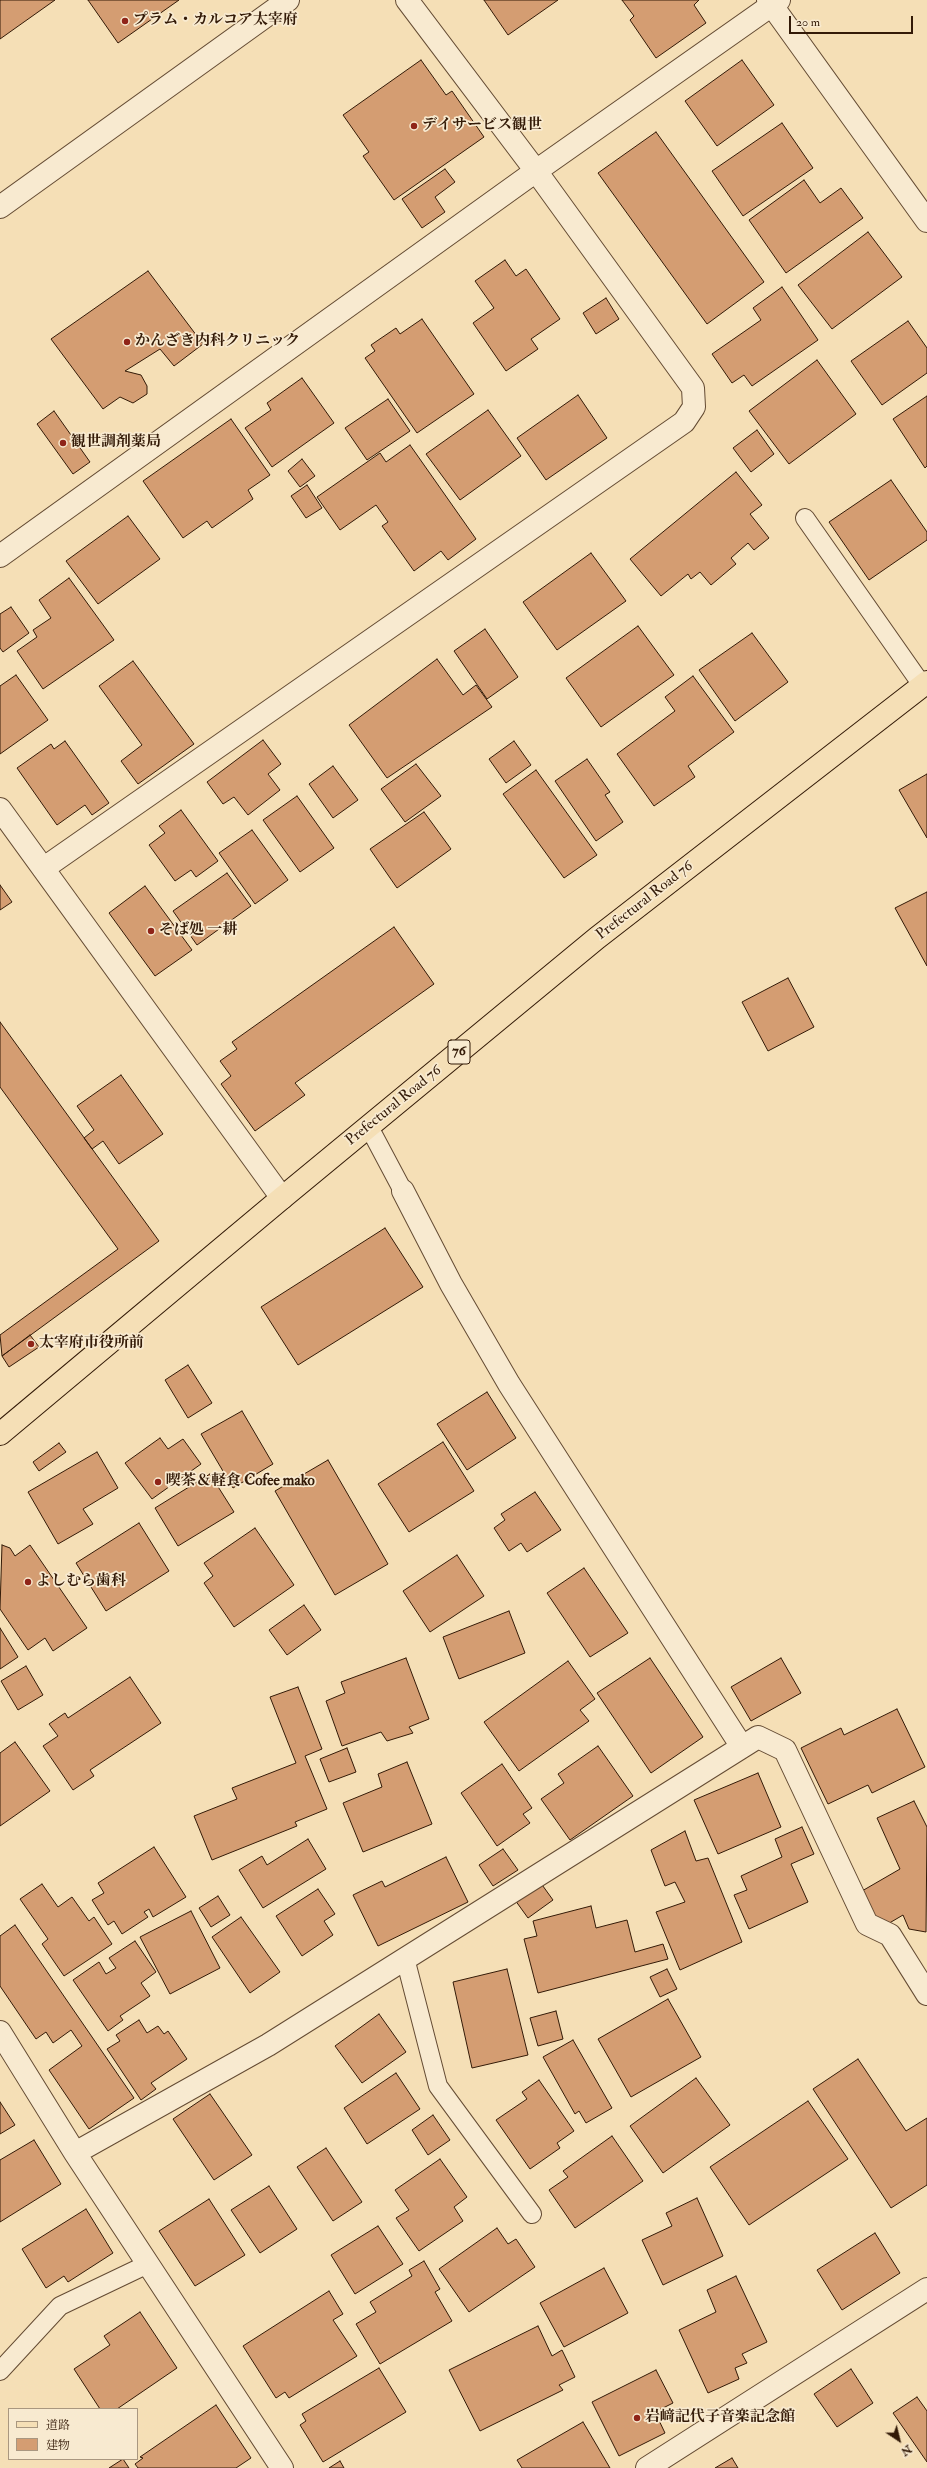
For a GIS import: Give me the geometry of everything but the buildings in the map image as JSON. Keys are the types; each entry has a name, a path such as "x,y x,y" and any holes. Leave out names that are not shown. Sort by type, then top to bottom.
{"main road":[{"name":"Prefectural Road 76","path":"0,1434 282,1198 597,938 925,684"}],"street":[{"path":"0,207 288,0"},
{"path":"44,868 684,422 694,407 693,388 536,171 407,0"},
{"path":"0,556 773,2 927,222"},
{"path":"0,808 282,1198"},
{"path":"403,1191 451,1284 509,1384 742,1747"},
{"path":"75,2153 268,2045 758,1737 785,1750 867,1924 890,1935 927,1994"},
{"path":"0,2032 75,2153 282,2468"},
{"path":"647,2468 927,2289"}],"lane":[{"path":"805,518 925,684"},
{"path":"369,1127 403,1191"},
{"path":"405,1958 438,2086 532,2214"},
{"path":"0,2371 60,2306 148,2264"}],"place":[{"name":"プラム・カルコア太宰府","path":"125,21"},
{"name":"デイサービス観世","path":"414,126"},
{"name":"かんざき内科クリニック","path":"127,342"},
{"name":"観世調剤薬局","path":"63,443"},
{"name":"そば処 一耕","path":"151,931"},
{"name":"太宰府市役所前","path":"31,1344"},
{"name":"喫茶＆軽食 Cofee mako","path":"158,1482"},
{"name":"よしむら歯科","path":"28,1582"},
{"name":"岩﨑記代子音楽記念館","path":"637,2418"}]}
